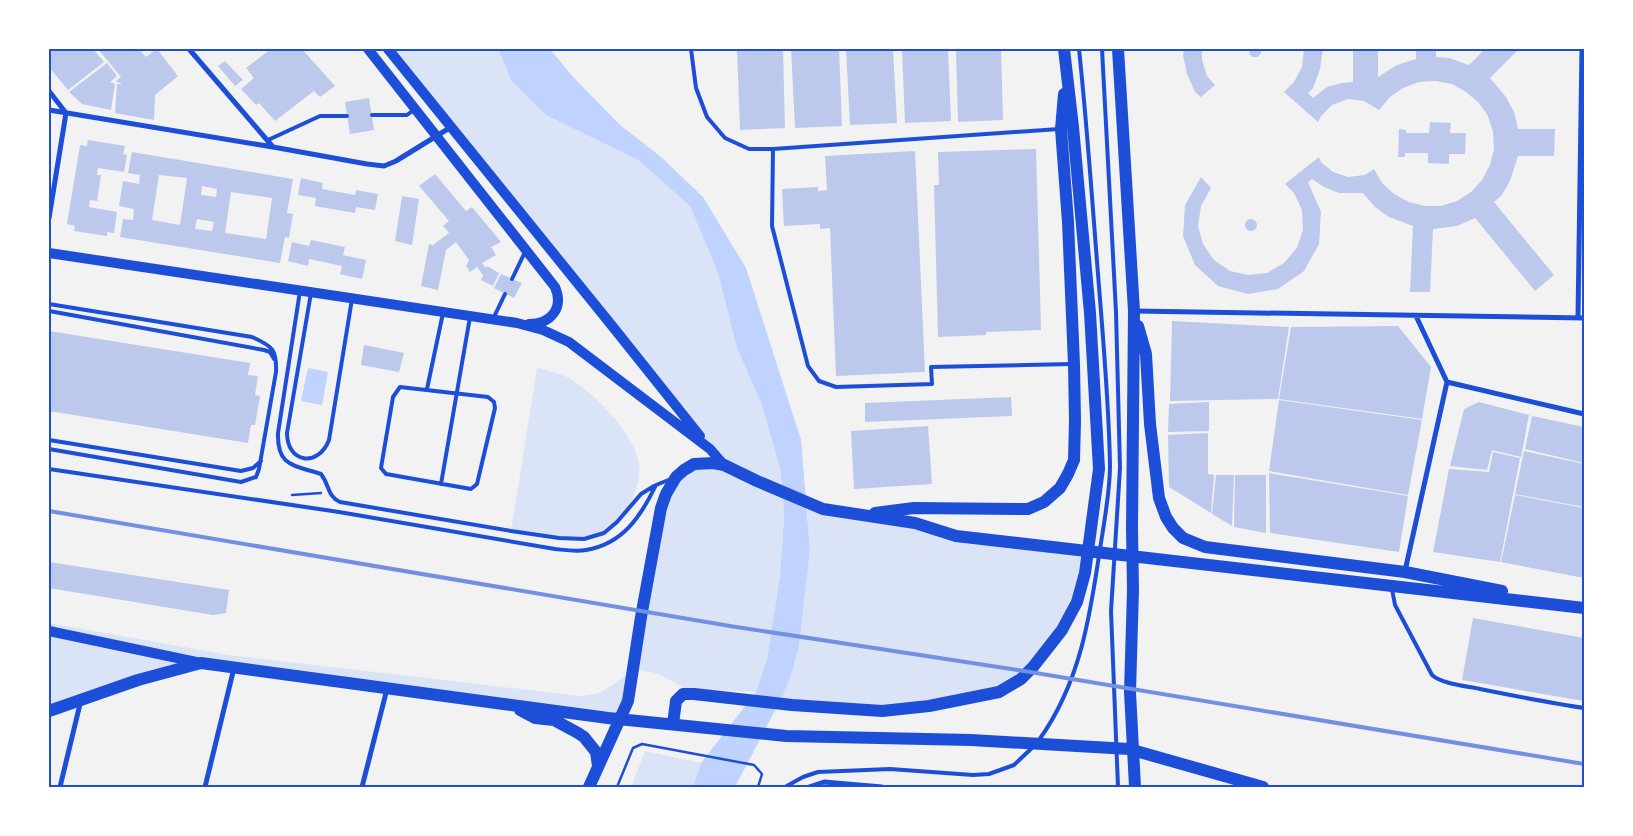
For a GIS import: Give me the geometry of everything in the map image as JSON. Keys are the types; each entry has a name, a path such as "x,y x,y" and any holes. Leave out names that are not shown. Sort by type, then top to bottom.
{"main road":[{"path":"49,253 492,320 540,324 547,320 553,314 558,298 555,288 368,49"},
{"path":"388,49 724,465"},
{"path":"1118,49 1134,312 1133,590 1130,692 1135,787"},
{"path":"860,516 914,508 1028,509 1044,502 1060,488 1068,474 1074,460 1075,421 1068,222 1061,129 1065,55"},
{"path":"677,724 676,701 683,694 792,705 882,711 928,706 999,692 1021,679 1033,668 1062,630 1077,602 1085,573 1099,469 1090,313 1065,55"},
{"path":"1134,312 1146,354 1150,424 1159,498 1166,517 1173,528 1184,538 1205,547 1405,572 1584,608"},
{"path":"517,323 543,330 569,342 710,449"},
{"path":"589,787 628,701 661,508 666,494 676,477 694,464 706,462 724,465 823,509 914,523 956,536 1584,608"},
{"path":"49,631 201,663 511,706 621,719 786,736 971,740 1129,749 1264,787"},
{"path":"49,711 138,680 201,663"},
{"path":"511,706 535,718 554,720 584,737 596,752 598,766"}],"street":[{"path":"189,49 273,147"},
{"path":"1578,318 1581,269 1582,49"},
{"path":"49,91 66,113 49,218"},
{"path":"49,110 384,166 396,161 451,127"},
{"path":"1134,312 1584,318"},
{"path":"1405,572 1447,382 1416,316"},
{"path":"1447,382 1584,414"},
{"path":"205,787 234,667"},
{"path":"362,787 387,689"},
{"path":"60,787 82,699"},
{"path":"809,787 824,782 882,787"}],"lane":[{"path":"690,49 696,88 707,117 725,138 749,149 773,149 1061,129"},
{"path":"785,787 803,777 818,772 890,769 974,775 989,774 1014,765 1033,748 1049,726 1072,675 1082,649 1091,609 1110,468 1100,293 1079,49"},
{"path":"1102,49 1116,312 1120,468 1111,611 1118,787"},
{"path":"372,115 407,115 415,109"},
{"path":"268,140 320,116 347,116"},
{"path":"773,149 772,226 808,366 819,381 836,387 932,384 931,366 1074,364"},
{"path":"512,279 525,252"},
{"path":"300,291 277,447 285,461 294,467 321,474 328,485 330,495 340,502 530,534 584,539 604,532 617,522 642,494 656,485 676,477"},
{"path":"311,293 287,433 287,442 292,451 299,457 309,458 318,456 325,449 329,440 352,299"},
{"path":"492,320 505,294"},
{"path":"49,304 252,337 268,344 274,350 276,362 261,461 256,477 241,482 49,449"},
{"path":"49,311 264,350 270,352 276,362"},
{"path":"428,389 443,313"},
{"path":"441,484 470,317"},
{"path":"400,387 457,393 488,397 494,402 495,408 477,484 471,489 386,474 381,468 395,392 400,387"},
{"path":"49,440 241,471 253,468 261,461"},
{"path":"49,470 339,512 555,550 585,550 611,543 626,532 648,501 656,485"},
{"path":"1391,586 1395,605 1435,678 1526,698 1584,708"}],"path":[{"path":"290,495 315,493 330,495"},
{"path":"617,787 633,748 642,744 754,764 762,774 758,787"}],"shaded area":[{"path":"388,49 498,49 512,82 546,115 638,160 690,206 718,273 737,348 762,405 780,468 784,520 780,576 767,659 756,692 686,689 659,674 633,669 621,719 201,663 49,711 49,623 229,655 580,696 599,693 616,683 632,669 661,508 684,470 723,465"},
{"path":"537,368 563,375 574,381 598,400 620,425 635,451 639,463 639,474 636,491 631,502 615,523 594,536 579,539 549,538 511,531"},
{"path":"807,504 1086,553 1085,573 1048,647 999,692 882,711 781,699 790,679 799,646 810,550"},
{"path":"645,751 701,763 693,787 631,787"}],"water":[{"path":"498,49 550,49 574,78 620,125 661,157 703,197 746,268 801,440 810,550 799,646 790,679 735,787 693,787 701,763 756,692 767,659 780,576 784,520 780,468 762,405 737,348 718,273 690,206 638,160 546,115 512,82"},
{"path":"308,368 328,372 322,405 301,401"}],"building":[{"path":"55,49 93,49 104,62 68,90 49,67 49,54"},
{"path":"98,49 139,49 146,57 157,49 178,76 155,95 154,120 115,113 117,84 122,84 116,81 121,77"},
{"path":"271,49 302,49 335,86 320,97 314,91 275,121 259,103 256,105 241,89 254,78 246,68"},
{"path":"737,49 783,49 785,128 740,130"},
{"path":"791,49 839,49 842,126 795,128"},
{"path":"846,49 893,49 897,123 850,125"},
{"path":"902,49 948,49 951,121 905,123"},
{"path":"956,49 1001,49 1003,120 958,122"},
{"path":"1184,49 1202,49 1202,60 1207,76 1215,85 1201,97 1195,92 1187,74 1183,55"},
{"path":"1250,49 1261,49 1261,53 1258,57 1253,57 1249,54"},
{"path":"1304,49 1323,49 1320,69 1313,88 1308,93 1313,98 1327,87 1353,82 1353,49 1378,49 1378,77 1397,65 1416,59 1416,49 1436,49 1436,57 1449,58 1469,65 1485,49 1519,49 1490,78 1506,97 1514,112 1518,129 1555,129 1554,156 1518,156 1510,181 1501,196 1494,202 1554,275 1535,291 1475,218 1457,226 1433,229 1430,292 1410,292 1413,226 1389,217 1375,207 1363,193 1339,193 1324,187 1312,179 1308,182 1321,212 1319,244 1304,271 1278,289 1248,294 1218,286 1195,265 1183,236 1185,205 1201,177 1211,188 1201,206 1198,226 1203,244 1214,260 1230,271 1248,275 1267,273 1284,263 1297,248 1303,230 1302,210 1294,193 1285,184 1319,157 1321,162 1333,172 1348,177 1365,175 1374,169 1382,183 1394,194 1409,202 1425,206 1441,206 1457,201 1471,192 1482,180 1490,165 1494,149 1493,132 1488,116 1479,103 1466,92 1452,84 1435,81 1419,82 1403,88 1390,97 1379,110 1364,101 1348,99 1332,105 1318,122 1284,92 1294,82 1302,67"},
{"path":"225,61 243,80 235,86 218,66"},
{"path":"107,63 117,76 110,82 115,84 111,110 82,104 69,92"},
{"path":"369,98 374,130 350,134 345,102"},
{"path":"1430,122 1451,123 1450,133 1466,133 1465,154 1449,154 1449,164 1428,163 1428,153 1405,153 1405,157 1398,157 1399,129 1406,130 1406,133 1429,133"},
{"path":"88,140 125,146 123,154 127,155 124,172 98,168 97,175 101,175 97,201 90,200 89,207 117,212 114,233 107,232 107,236 74,231 75,226 67,224 80,145 87,146"},
{"path":"1036,149 1041,330 986,332 986,335 938,337 934,185 939,185 938,152"},
{"path":"915,151 925,372 836,376 830,228 820,229 820,224 784,226 782,189 818,187 818,191 827,190 825,156"},
{"path":"132,152 293,179 287,213 293,214 289,238 285,237 280,263 120,237 123,219 133,220 134,209 119,206 123,181 139,184 140,175 128,173","holes":["159,175 187,178 180,225 152,220","202,186 217,189 216,197 201,195","231,192 272,198 266,239 225,233","197,219 214,222 212,231 195,229"]},
{"path":"435,174 466,211 472,207 501,242 491,247 496,255 482,263 486,268 487,266 499,273 493,286 481,280 483,275 477,267 470,272 466,266 469,260 456,242 446,250 438,290 421,286 429,244 433,245 449,233 443,226 449,221 419,186"},
{"path":"301,178 323,183 322,189 355,195 356,190 378,194 375,210 356,207 355,213 315,206 316,198 298,195"},
{"path":"402,196 419,199 412,245 395,241"},
{"path":"1249,219 1253,219 1257,225 1253,231 1249,231 1245,227 1245,223"},
{"path":"311,240 345,247 343,255 366,260 362,279 340,274 342,266 309,259 308,266 288,261 292,242 309,246"},
{"path":"501,274 522,283 514,298 494,288"},
{"path":"1172,321 1289,327 1278,399 1170,401"},
{"path":"1398,326 1431,367 1422,419 1279,399 1291,327"},
{"path":"49,331 250,363 248,375 258,376 255,395 260,396 255,425 251,425 248,443 49,411"},
{"path":"364,345 404,353 399,372 361,365"},
{"path":"1011,397 1012,416 865,422 865,403"},
{"path":"1279,400 1422,420 1408,495 1269,471"},
{"path":"1209,402 1209,431 1168,432 1169,404"},
{"path":"1479,402 1529,415 1521,457 1492,450 1487,470 1450,466 1464,409"},
{"path":"1532,416 1584,427 1584,463 1525,449"},
{"path":"928,426 932,484 854,489 851,431"},
{"path":"1208,433 1208,474 1214,475 1211,513 1169,487 1168,435"},
{"path":"1524,451 1584,464 1584,507 1515,494"},
{"path":"1493,452 1520,458 1500,562 1433,552 1449,469 1489,472"},
{"path":"1269,473 1408,496 1399,552 1270,533"},
{"path":"1216,475 1234,475 1232,526 1212,514"},
{"path":"1235,475 1266,475 1266,533 1234,527"},
{"path":"1515,495 1584,508 1584,578 1501,562"},
{"path":"49,562 229,590 226,613 213,615 49,588"},
{"path":"1473,618 1584,638 1584,701 1462,680"}],"railway":[{"path":"49,511 730,626 1018,670 1584,764"}]}
